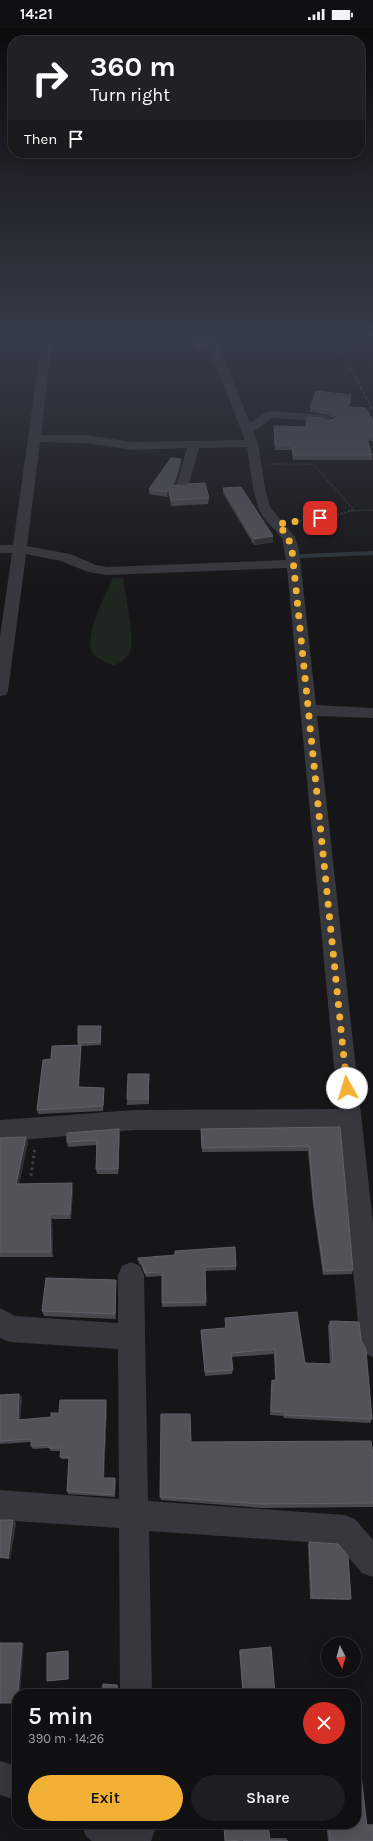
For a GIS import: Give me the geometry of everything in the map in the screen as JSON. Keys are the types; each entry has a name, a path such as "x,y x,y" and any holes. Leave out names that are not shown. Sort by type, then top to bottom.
{"street":[{"path":"0,691 38,423"},
{"path":"244,423 252,443 259,488 264,507 268,514 288,537 294,564 373,1344"},
{"path":"247,431 258,423"},
{"path":"36,438 85,439 132,446 252,443"},
{"path":"182,487 194,445"},
{"path":"0,549 20,549 64,557 93,569 107,571 294,564"},
{"path":"309,710 373,713"},
{"path":"0,1130 38,1129 134,1120 350,1119"},
{"path":"131,1275 136,1689"},
{"path":"0,1321 10,1329 132,1337"},
{"path":"0,1505 344,1530 373,1562"},
{"path":"0,1778 12,1782"},
{"path":"105,1829 118,1841"},
{"path":"132,1841 138,1829"}],"path":[{"path":"255,464 310,464 315,466 354,510"},
{"path":"278,524 334,516 354,510 373,510"},
{"path":"31,1176 38,1129"}],"shaded area":[{"path":"113,578 123,578 132,643 128,655 114,666 94,655 91,648 90,638 100,605"}],"building":[{"path":"306,423 373,423 373,436 366,436 372,455 293,455 292,445 275,445 274,426 305,427"},
{"path":"171,458 181,459 175,480 171,485 186,486 188,484 205,483 209,498 171,500 169,488 167,492 149,489"},
{"path":"241,487 273,536 254,539 223,488"},
{"path":"78,1026 101,1026 100,1042 78,1043"},
{"path":"81,1045 78,1087 104,1088 103,1106 37,1110 43,1060 51,1059 52,1046"},
{"path":"128,1074 149,1074 148,1099 127,1099"},
{"path":"340,1127 353,1270 324,1271 314,1201 309,1146 202,1148 201,1129"},
{"path":"119,1129 118,1169 96,1169 97,1140 67,1142 67,1133"},
{"path":"26,1137 16,1184 72,1183 70,1214 50,1214 51,1252 0,1252 0,1138"},
{"path":"235,1247 236,1266 205,1267 206,1302 162,1303 162,1272 145,1273 141,1261 138,1260 138,1258 175,1255 175,1251"},
{"path":"46,1278 116,1280 115,1314 42,1311"},
{"path":"297,1312 305,1363 333,1364 330,1321 359,1322 361,1340 366,1350 372,1419 285,1415 285,1412 271,1411 272,1380 276,1381 275,1349 231,1353 233,1370 205,1372 201,1330 226,1328 225,1318"},
{"path":"19,1394 18,1420 51,1417 51,1413 59,1413 60,1400 106,1400 103,1478 115,1478 114,1495 67,1491 69,1457 60,1457 61,1448 49,1448 49,1445 31,1446 31,1439 0,1441 0,1395"},
{"path":"161,1414 190,1414 191,1442 371,1441 373,1455 373,1503 262,1504 160,1497"},
{"path":"0,1520 13,1520 8,1558 0,1557"},
{"path":"309,1542 338,1544 348,1556 351,1599 312,1598"},
{"path":"0,1643 22,1643 18,1689 12,1689 12,1703 0,1703"},
{"path":"271,1647 275,1689 243,1689 240,1650"},
{"path":"68,1651 68,1679 47,1681 47,1653"},
{"path":"103,1684 117,1685 117,1689 102,1689"},
{"path":"361,1775 367,1827 373,1826 373,1841 330,1841 329,1829 361,1829"},
{"path":"224,1829 269,1829 270,1840 288,1841 244,1840 225,1841"}],"waterway":[{"path":"301,556 373,553"}],"route":[{"path":"320,518 278,524 288,537 292,550 347,1088"}]}
